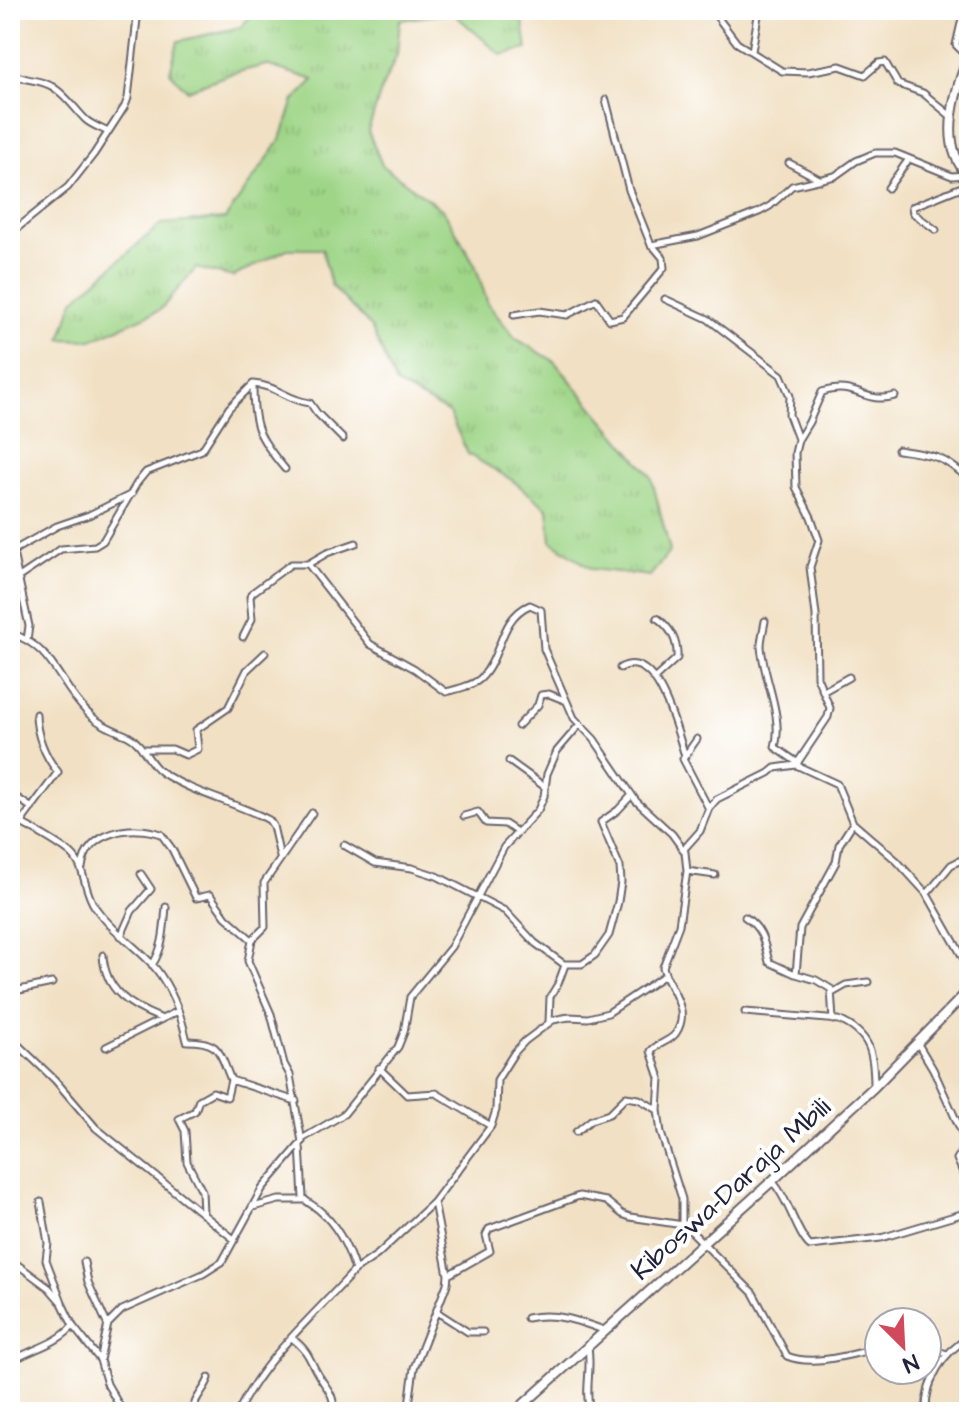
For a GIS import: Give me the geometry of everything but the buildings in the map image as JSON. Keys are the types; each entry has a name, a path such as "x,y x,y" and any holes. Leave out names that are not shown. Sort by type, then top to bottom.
{"main road":[{"path":"968,176 953,150 953,118 969,53"},
{"name":"Kiboswa-Daraja Mbili","path":"515,1412 874,1087 969,990"}],"street":[{"path":"10,234 68,187 108,132 128,98 138,10"},
{"path":"712,10 735,41 787,72 836,66 867,75 879,63 885,62 900,85 923,93 953,118"},
{"path":"752,51 759,10"},
{"path":"964,10 956,45 969,53"},
{"path":"10,72 17,78 39,80 53,87 74,104 86,121 108,132"},
{"path":"514,315 539,311 567,315 596,300 610,320 623,317 664,268 663,258 649,243 629,190 606,100"},
{"path":"653,246 698,236 765,209 792,186 835,176 875,153 895,153 952,176 968,176"},
{"path":"888,188 909,159"},
{"path":"789,163 821,181"},
{"path":"936,230 913,213 912,207 969,186"},
{"path":"665,299 708,319 781,375 790,396 789,415 798,440"},
{"path":"253,384 254,422 264,444 285,469"},
{"path":"10,583 61,549 95,546 103,541 146,472 202,450 229,408 253,384 271,385 291,399 310,403 343,439"},
{"path":"684,849 700,831 709,808 717,799 775,768 797,764 830,713 817,677 816,615 810,567 819,540 795,483 795,453 798,440 822,392 843,387 881,400 895,396"},
{"path":"898,450 935,455 950,462 969,479"},
{"path":"27,640 29,626 13,553 57,526 89,515 133,493"},
{"path":"243,637 252,619 252,593 291,564 308,564 327,553 356,543"},
{"path":"308,564 370,644 415,669 446,692 473,684 483,676 516,613 530,605 541,610 544,649 565,700 632,795 684,849 687,871 679,925 664,960 665,975 682,1013 676,1033 651,1051 660,1078 658,1110 665,1151 682,1199 681,1218 685,1226 753,1293 787,1356 796,1359 834,1357 863,1351"},
{"path":"654,679 677,658 678,653 667,625 657,618"},
{"path":"765,621 761,646 778,725 775,747 797,764 837,784 853,823 897,861 927,894 969,968"},
{"path":"10,633 41,650 85,710 105,726 129,736 163,773 269,820 280,857"},
{"path":"141,749 172,749 186,755 198,749 196,730 228,708 247,670 265,653"},
{"path":"620,668 628,663 640,666 654,679 666,698 685,763 709,808"},
{"path":"824,691 849,677"},
{"path":"518,726 538,705 544,693 565,700"},
{"path":"36,714 36,725 45,751 58,772 24,818 23,824 72,854 82,869 92,904 152,965 170,992 187,1041 206,1041 216,1048 231,1080 228,1096 222,1097 213,1092 199,1100 195,1111 179,1119 185,1131 185,1157 202,1191 203,1214"},
{"path":"108,1324 125,1308 217,1267 275,1172 301,1142 344,1114 402,1039 410,997 444,958 504,847 538,810 547,774 557,751 580,724"},
{"path":"685,756 697,739"},
{"path":"509,761 545,787"},
{"path":"10,793 32,808"},
{"path":"344,845 375,863 412,868 437,876 505,911 535,943 565,964 582,964 589,961 609,935 618,902 621,874 601,822 632,795"},
{"path":"464,816 478,812 486,823 505,824 517,832"},
{"path":"312,813 264,883 265,927 252,940 248,961 271,1014 296,1101 301,1142 301,1190 305,1200 336,1228 348,1248 355,1270"},
{"path":"796,974 797,939 804,918 833,868 839,845 853,823"},
{"path":"82,869 90,849 110,834 128,830 161,834 172,849 196,898 210,895 226,917 252,940"},
{"path":"927,894 951,865 969,856"},
{"path":"687,871 715,875"},
{"path":"121,936 132,911 151,890 141,874"},
{"path":"152,965 162,947 166,907"},
{"path":"745,917 756,924 763,934 769,962 827,985 832,993 833,1020"},
{"path":"103,955 109,978 124,1000 160,1018"},
{"path":"549,1022 550,997 565,964"},
{"path":"238,1412 250,1388 355,1270 377,1255 434,1202 491,1126 496,1110 497,1080 519,1047 549,1022 608,1013 665,975"},
{"path":"832,993 846,985 868,982"},
{"path":"10,992 52,983"},
{"path":"106,1047 178,1011"},
{"path":"745,1012 833,1020 849,1025 872,1051 874,1087"},
{"path":"10,1037 55,1080 96,1128 235,1240"},
{"path":"918,1044 933,1069 967,1144 957,1159 965,1177"},
{"path":"379,1068 407,1095 436,1093 491,1126"},
{"path":"231,1080 296,1101"},
{"path":"576,1132 591,1120 609,1114 626,1097 639,1099 658,1110"},
{"path":"292,1153 301,1156"},
{"path":"772,1181 810,1246 881,1238 968,1212"},
{"path":"448,1275 490,1251 486,1235 489,1229 579,1196 606,1201 630,1217 685,1226"},
{"path":"253,1207 279,1200 305,1200"},
{"path":"41,1202 48,1243 46,1260 62,1303"},
{"path":"408,1412 414,1368 448,1275 434,1202"},
{"path":"10,1259 49,1288 62,1303 73,1326 100,1360 107,1384 123,1412"},
{"path":"84,1262 88,1282 108,1324 100,1360"},
{"path":"437,1312 468,1332 483,1332"},
{"path":"527,1318 547,1315 561,1317 606,1331"},
{"path":"10,1362 31,1349 59,1338 73,1326"},
{"path":"292,1338 307,1350 317,1373 331,1391 334,1412"},
{"path":"926,1412 931,1381 947,1354 969,1338"},
{"path":"588,1347 590,1369 585,1393 590,1412"},
{"path":"943,1353 947,1354"},
{"path":"193,1412 195,1401 204,1391 209,1378"}],"green space":[{"path":"255,10 521,10 527,49 501,55 453,13 400,20 397,55 368,131 382,165 444,211 475,265 488,304 515,338 554,361 651,476 670,551 650,576 592,569 551,541 548,509 512,480 468,454 449,413 396,384 371,327 331,285 322,249 287,249 233,277 196,268 160,310 91,340 61,339 74,300 161,224 225,219 281,139 294,100 314,80 266,65 187,90 170,72 178,41 241,27"}]}
